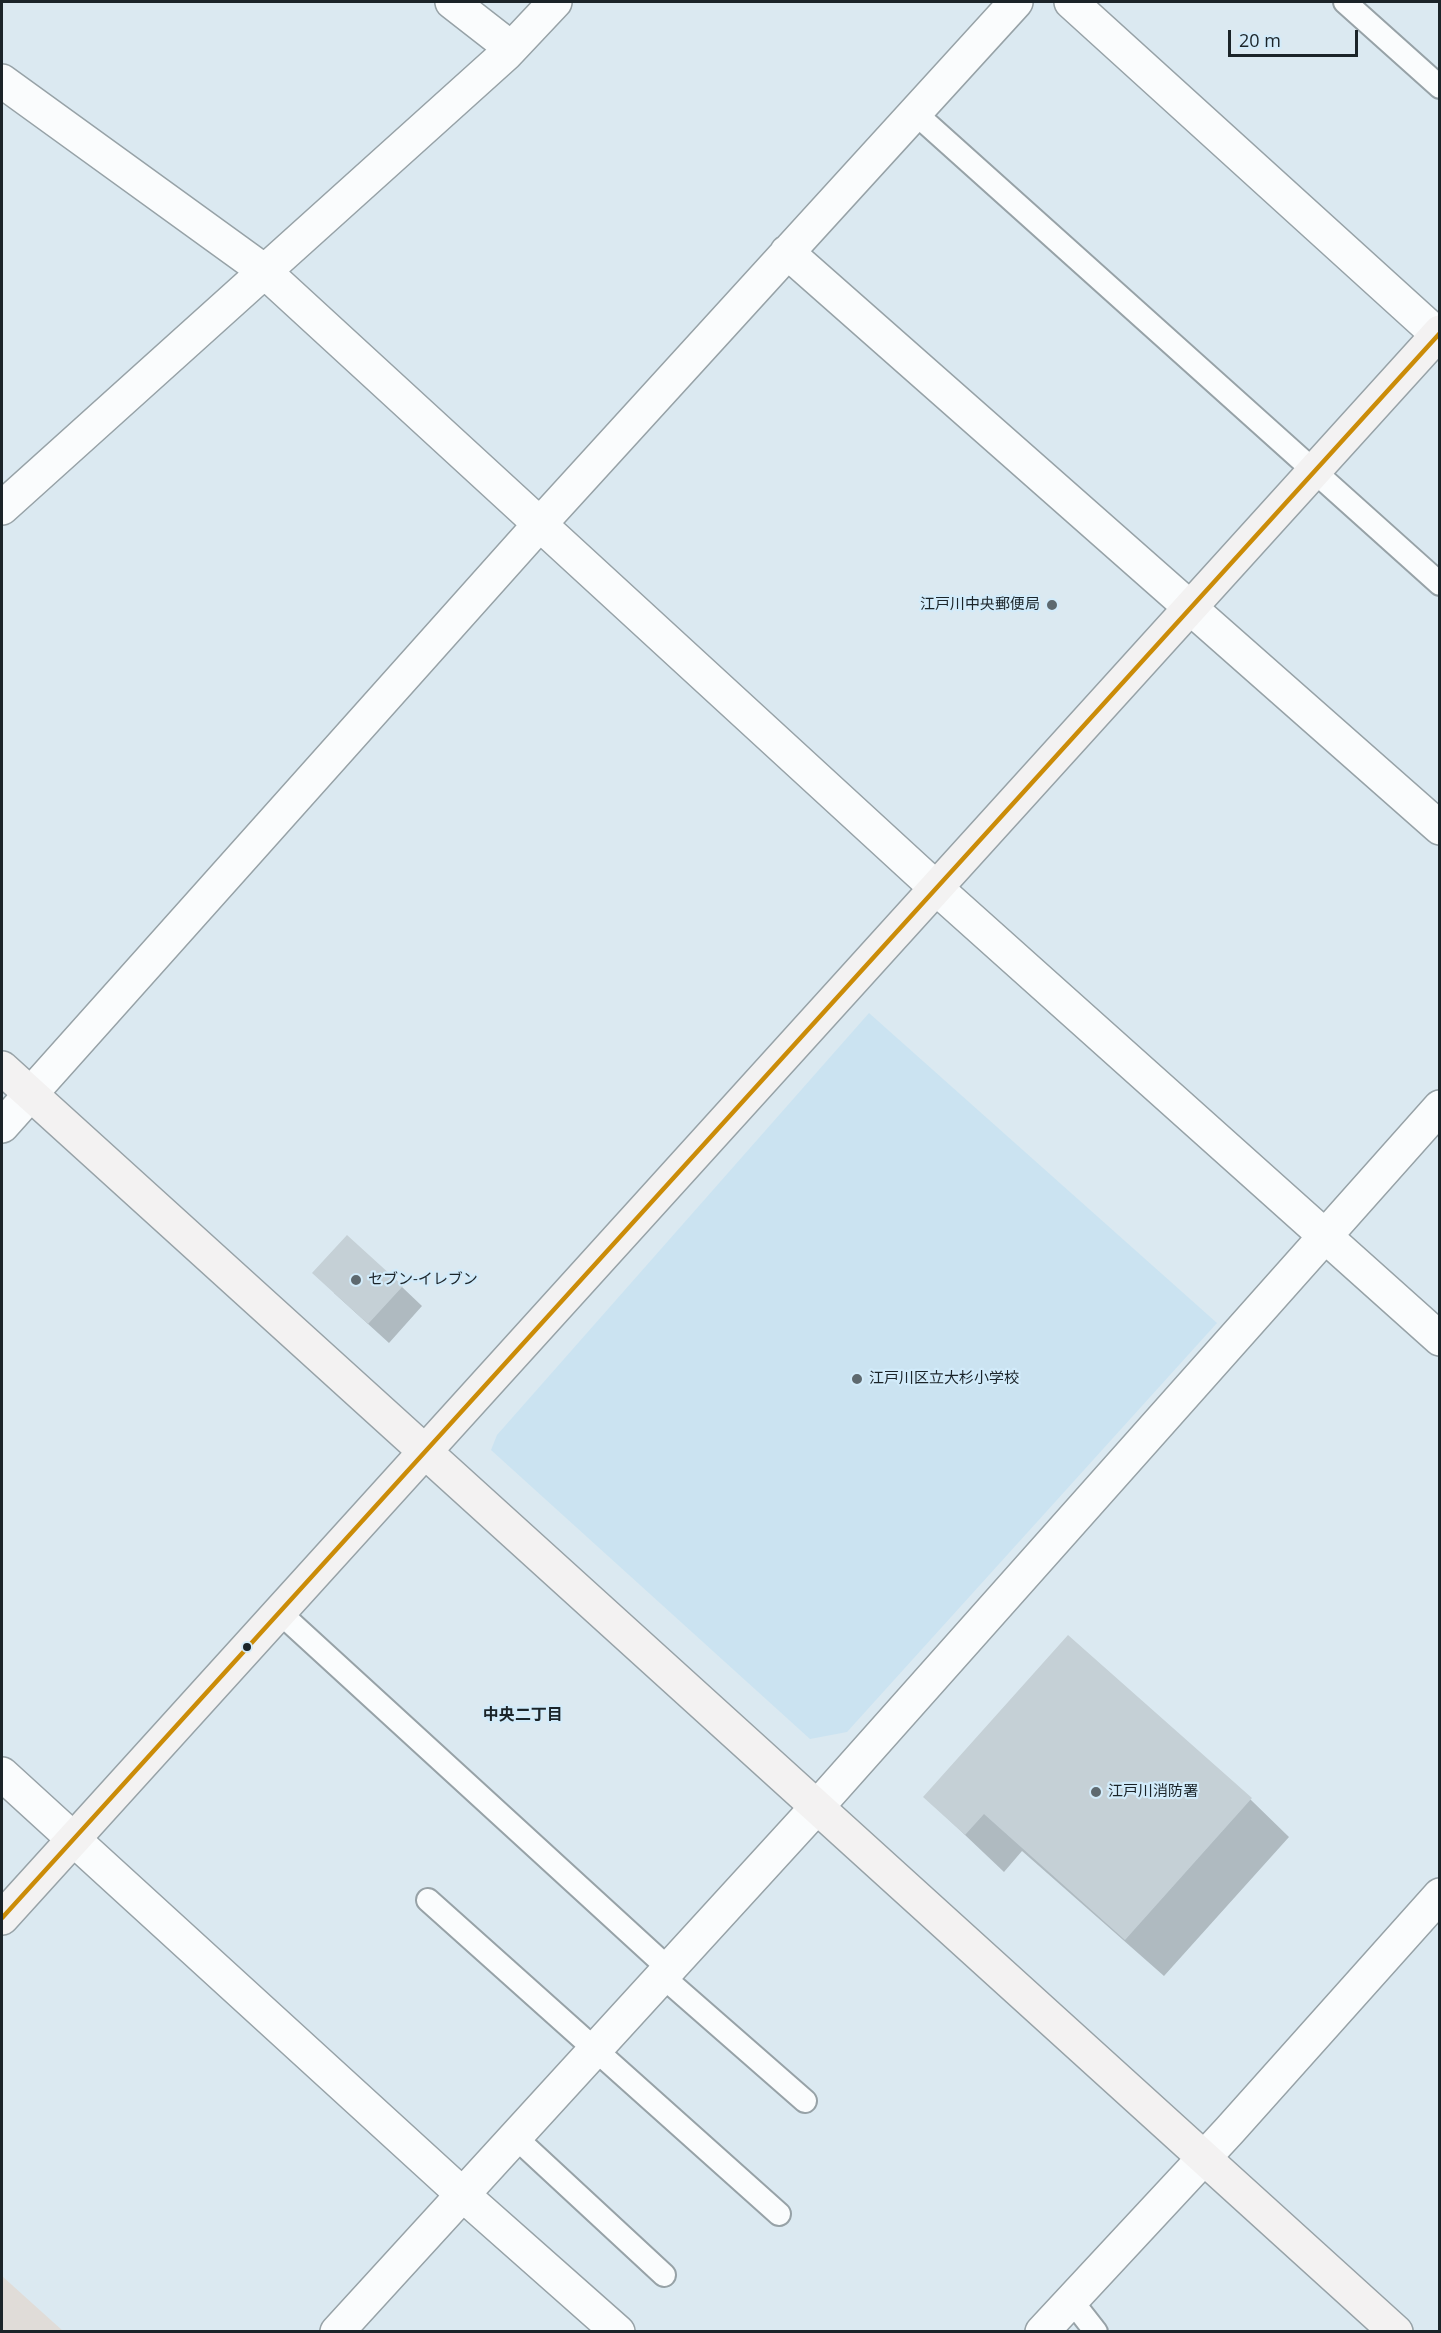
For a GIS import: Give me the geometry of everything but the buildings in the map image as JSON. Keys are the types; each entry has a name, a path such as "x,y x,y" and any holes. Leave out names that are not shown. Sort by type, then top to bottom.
{"street":[{"path":"452,2 511,48"},
{"path":"2,508 511,48 555,2"},
{"path":"2,1126 539,525 1016,2"},
{"path":"2,1918 1313,471 1439,335 1071,2"},
{"path":"2,81 263,270 936,888 1440,1339"},
{"path":"788,252 1440,828"},
{"path":"2,1068 424,1453 1396,2331"},
{"path":"337,2331 664,1971 817,1807 1440,1107"},
{"path":"2,1774 462,2194 618,2331"},
{"path":"1042,2331 1435,1908"}],"lane":[{"path":"1345,2 1440,87"},
{"path":"915,113 1440,584"},
{"path":"279,1611 805,2101"},
{"path":"428,1900 779,2214"},
{"path":"514,2136 664,2275"},
{"path":"1071,2300 1096,2331"}],"shaded area":[{"name":"江戸川区立大杉小学校","path":"869,1013 1217,1323 847,1732 810,1739 491,1450 497,1435"},
{"path":"2,2276 63,2331 2,2331"}],"transit line":[{"path":"2,1918 1440,333"}],"place":[{"name":"江戸川中央郵便局","path":"1052,605"},
{"name":"セブン-イレブン","path":"356,1280"},
{"name":"江戸川区立大杉小学校","path":"857,1379"},
{"name":"江戸川消防署","path":"1096,1792"}],"district":[{"name":"中央二丁目","path":"523,1715"}]}
